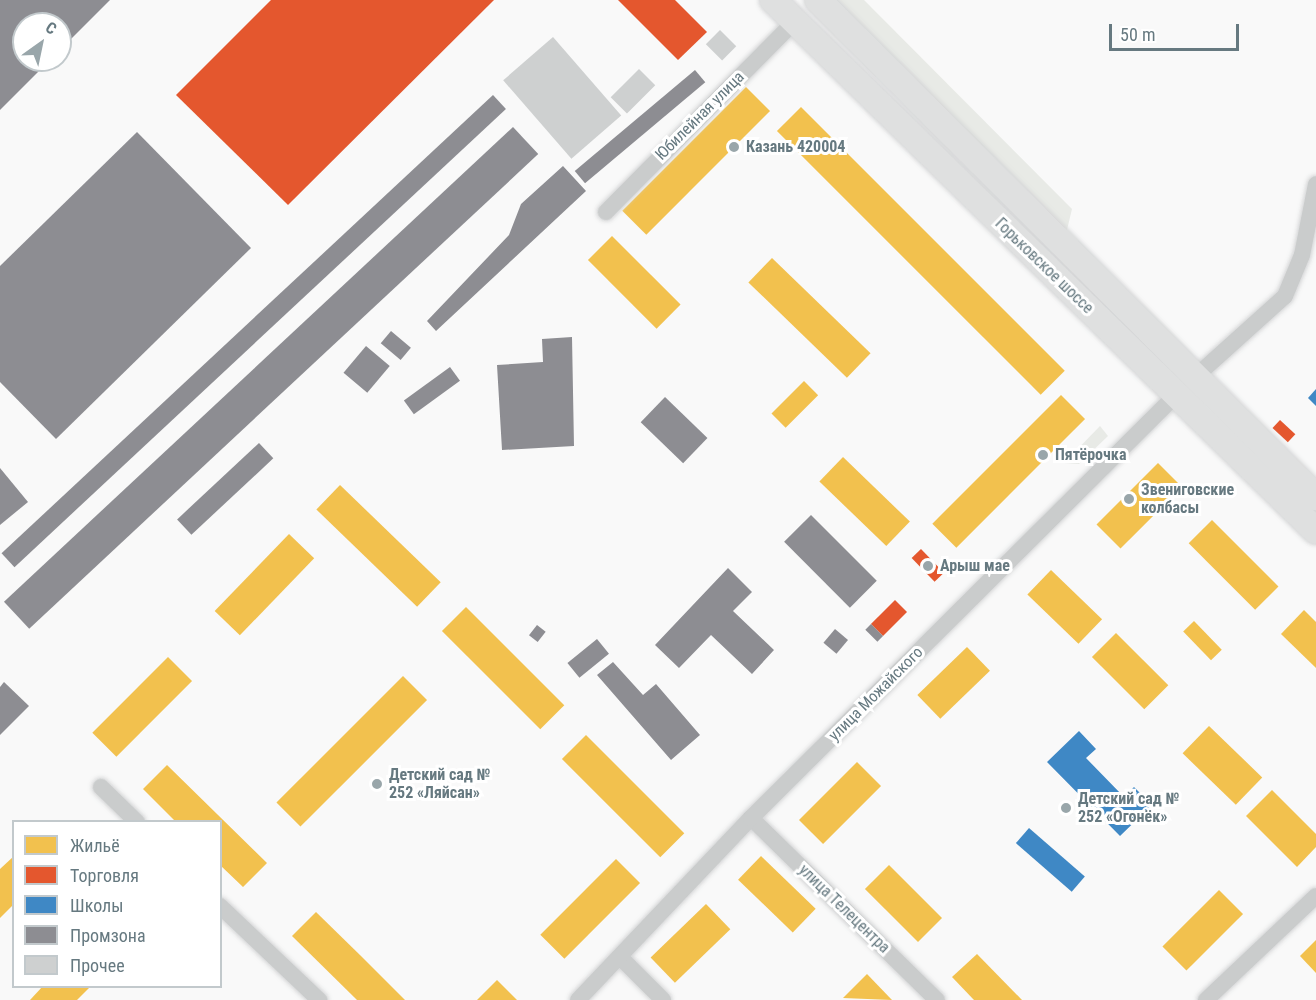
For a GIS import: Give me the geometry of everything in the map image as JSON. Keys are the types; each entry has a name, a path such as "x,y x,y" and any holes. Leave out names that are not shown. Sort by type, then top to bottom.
{"main road":[{"name":"Горьковское шоссе","path":"773,0 1186,386 1316,497"},
{"name":"Горьковское шоссе","path":"818,0 1186,386 1316,531"}],"street":[{"name":"Юбилейная улица","path":"606,212 795,21"},
{"name":"улица Можайского","path":"578,1000 751,818 1186,386 1285,296 1302,255 1316,184"},
{"path":"102,788 135,820"},
{"name":"улица Телецентра","path":"751,818 937,1000"},
{"path":"1206,1000 1316,896"},
{"path":"222,908 319,1000"},
{"path":"620,957 663,1000"}],"shaded area":[{"path":"833,0 864,0 1072,209 1065,238"},
{"path":"1100,426 1108,436 1079,464 1064,463"}],"building: Жильё":[{"path":"746,87 770,111 646,235 622,211"},
{"path":"801,107 1065,371 1041,395 777,131"},
{"path":"612,236 681,305 657,329 588,260"},
{"path":"772,258 871,353 847,378 748,282"},
{"path":"804,381 818,395 786,428 771,414"},
{"path":"1061,395 1085,419 956,548 932,524"},
{"path":"843,457 910,522 886,546 819,481"},
{"path":"1158,463 1182,487 1121,549 1096,525"},
{"path":"340,485 441,582 417,607 316,509"},
{"path":"1212,520 1278,586 1255,610 1189,543"},
{"path":"289,534 314,558 240,635 215,611"},
{"path":"1051,570 1102,619 1078,644 1027,594"},
{"path":"466,607 564,705 540,729 442,631"},
{"path":"1304,610 1316,622 1316,668 1281,634"},
{"path":"1194,621 1222,650 1211,660 1183,631"},
{"path":"1116,633 1168,685 1144,709 1092,657"},
{"path":"967,647 990,671 940,719 917,695"},
{"path":"168,657 192,681 116,757 92,733"},
{"path":"403,676 427,700 300,827 276,803"},
{"path":"1209,726 1262,777 1236,805 1183,753"},
{"path":"586,735 684,833 660,857 562,759"},
{"path":"857,762 881,786 823,844 799,820"},
{"path":"167,765 267,863 243,887 222,867 222,820 174,820 143,789"},
{"path":"1272,790 1316,834 1316,847 1297,867 1246,816"},
{"path":"761,856 816,909 793,933 738,880"},
{"path":"12,858 12,906 0,918 0,869"},
{"path":"616,859 640,883 564,959 540,935"},
{"path":"889,865 942,918 918,942 865,889"},
{"path":"1219,890 1243,914 1186,971 1162,947"},
{"path":"706,904 730,929 675,983 651,957"},
{"path":"316,912 405,1000 357,1000 292,936"},
{"path":"1316,940 1316,973 1300,956"},
{"path":"977,954 1022,1000 974,1000 952,977"},
{"path":"867,974 892,1000 843,998"},
{"path":"497,980 517,1000 477,1000"},
{"path":"41,988 89,988 77,1000 30,1000"}],"building: Торговля":[{"path":"271,0 494,0 288,205 176,95"},
{"path":"618,0 675,0 707,32 678,60"},
{"path":"1280,420 1295,434 1288,442 1272,428"},
{"name":"Арыш мае","path":"921,549 944,573 935,582 912,558"},
{"path":"895,600 907,612 883,636 871,624"}],"building: Школы":[{"path":"1316,389 1316,406 1308,398"},
{"path":"1079,731 1096,749 1086,758 1124,797 1134,787 1152,805 1120,836 1047,762"},
{"path":"1029,828 1085,877 1072,892 1016,843"}],"building: Промзона":[{"path":"0,0 110,0 72,38 72,12 12,12 12,72 38,72 0,110"},
{"path":"695,70 705,82 585,183 575,171"},
{"path":"493,95 506,109 14,567 2,553"},
{"path":"513,127 538,154 29,629 4,602"},
{"path":"137,132 251,248 56,439 0,382 0,266"},
{"path":"563,166 586,191 436,331 427,321 509,235 521,204"},
{"path":"391,331 411,348 401,360 381,343"},
{"path":"572,337 574,446 502,450 497,365 543,362 542,339"},
{"path":"366,346 390,366 367,393 344,373"},
{"path":"450,367 460,381 414,414 404,401"},
{"path":"665,397 707,438 683,463 641,422"},
{"path":"259,443 273,458 191,535 177,519"},
{"path":"0,468 28,502 0,525"},
{"path":"811,515 877,581 850,608 784,542"},
{"path":"728,568 752,592 733,611 774,650 752,674 711,635 679,668 655,645"},
{"path":"871,624 883,636 877,642 865,630"},
{"path":"537,625 546,632 538,642 529,635"},
{"path":"835,629 848,640 836,654 823,643"},
{"path":"597,639 609,654 579,678 567,663"},
{"path":"613,662 643,695 656,684 700,735 671,760 597,675"},
{"path":"4,682 29,706 0,735 0,687"}],"building: Прочее":[{"path":"720,30 736,46 722,60 706,44"},
{"path":"553,37 621,115 571,159 503,80"},
{"path":"639,69 655,85 627,114 611,97"}],"place":[{"name":"Казань 420004","path":"734,147"},
{"name":"Пятёрочка","path":"1043,455"},
{"name":"Звениговские колбасы","path":"1129,499"},
{"name":"Арыш мае","path":"928,566"},
{"name":"Детский сад № 252 «Ляйсан»","path":"377,784"},
{"name":"Детский сад № 252 «Огонёк»","path":"1066,808"}]}
